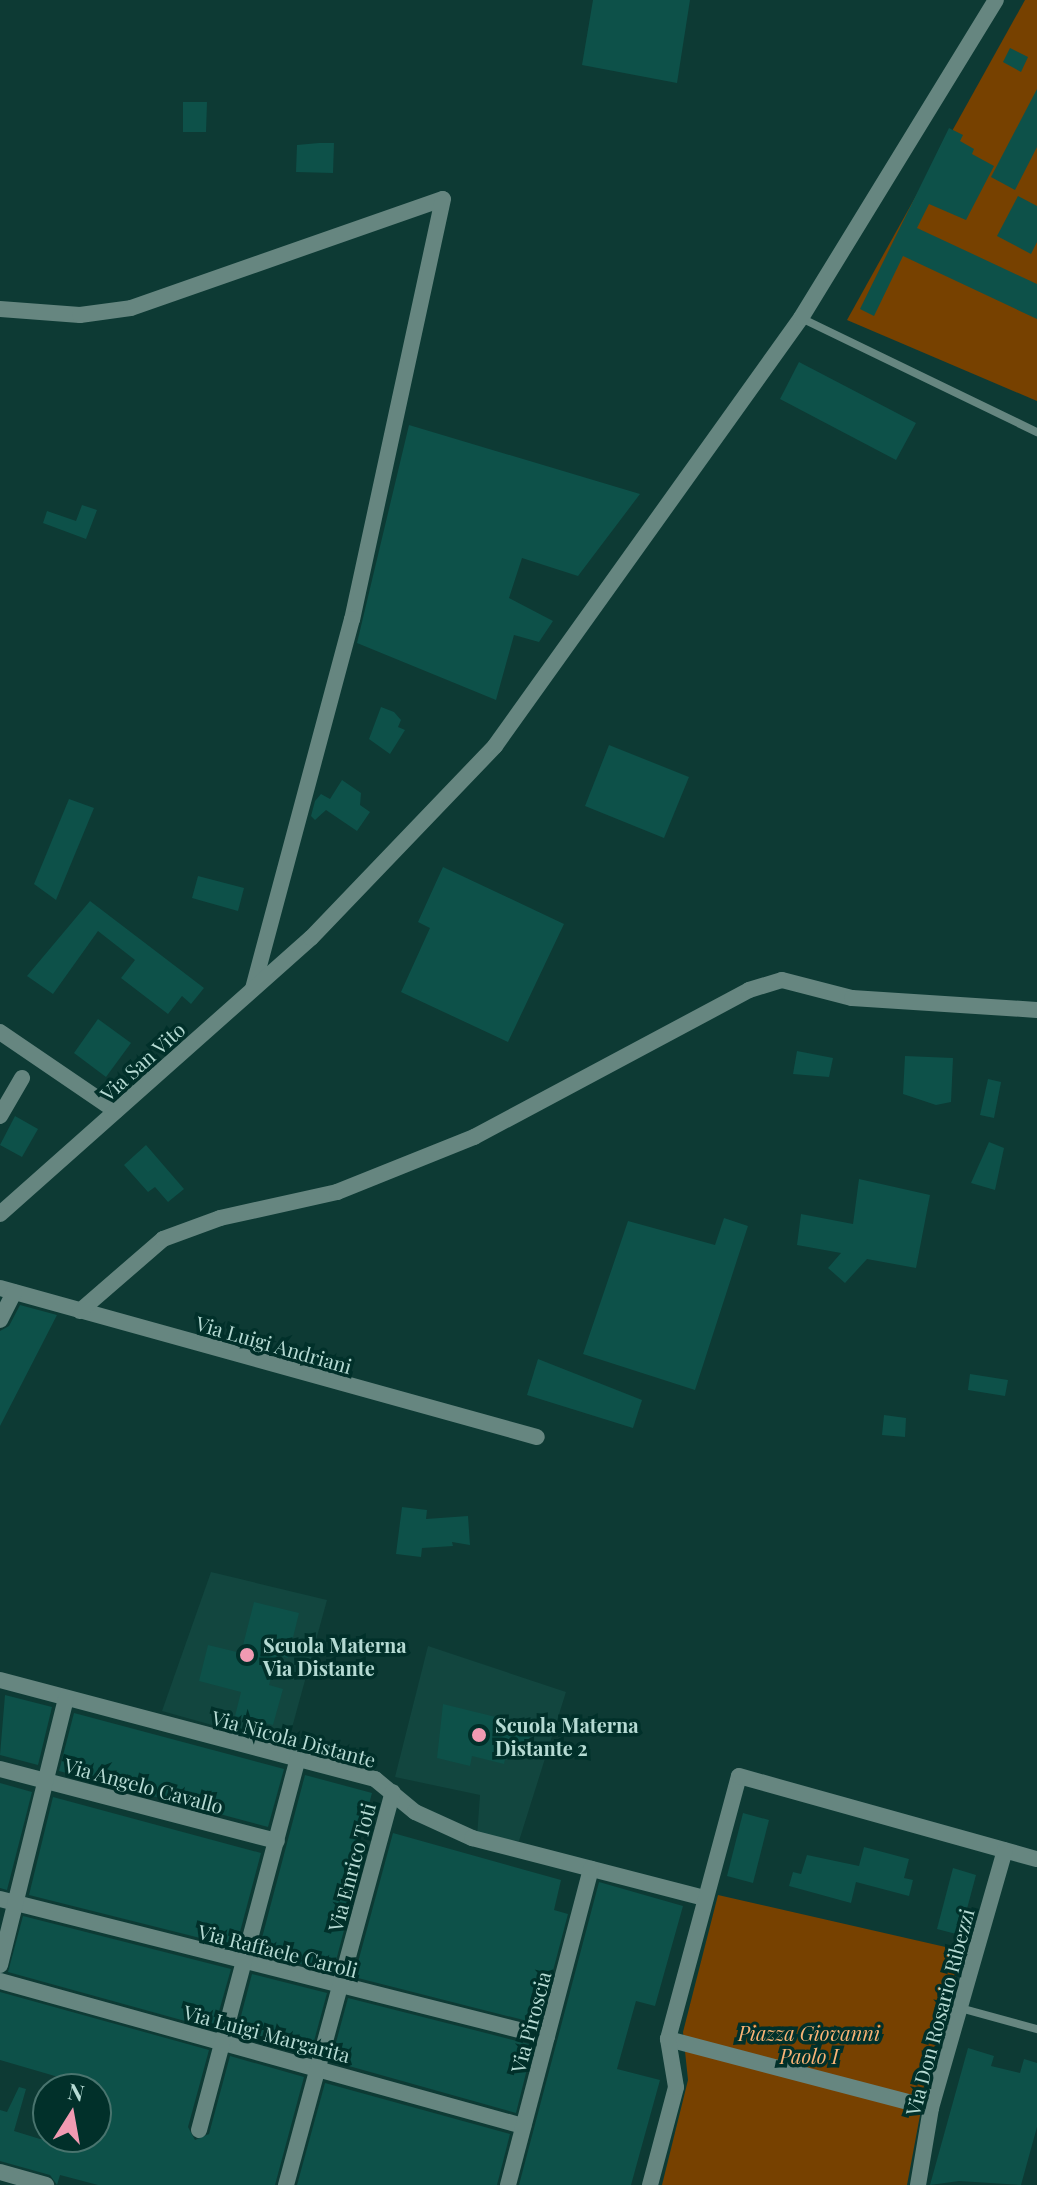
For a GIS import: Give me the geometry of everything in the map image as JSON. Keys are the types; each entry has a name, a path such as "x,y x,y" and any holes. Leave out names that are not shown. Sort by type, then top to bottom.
{"street":[{"name":"Via San Vito","path":"0,1214 311,938 495,746 801,318 996,0"},
{"path":"0,309 80,315 131,308 443,199 352,619 253,989"},
{"path":"80,1311 163,1239 220,1218 337,1192 474,1137 749,990 782,980 852,998 1037,1010"},
{"path":"0,1032 116,1111"},
{"path":"0,1116 22,1078"},
{"path":"0,1320 7,1290"},
{"name":"Via Luigi Andriani","path":"7,1290 537,1437"},
{"name":"Via Nicola Distante","path":"0,1680 375,1779 415,1812 472,1838 704,1898"},
{"path":"0,1965 7,1901 46,1781 66,1698"},
{"path":"199,2130 225,2042 298,1758"},
{"name":"Via Angelo Cavallo","path":"0,1769 277,1841"},
{"path":"650,2185 676,2087 668,2039 739,1776 1037,1859"},
{"name":"Via Enrico Toti","path":"286,2185 393,1792"},
{"name":"Via Don Rosario Ribezzi","path":"918,2185 931,2108 1005,1850"},
{"name":"Via Piroscia","path":"508,2185 591,1869"},
{"name":"Via Raffaele Caroli","path":"7,1901 547,2037"},
{"name":"Via Luigi Margarita","path":"0,1981 318,2066 523,2126"},
{"path":"668,2039 931,2108"},
{"path":"0,2172 46,2185"}],"lane":[{"path":"801,318 1037,432"},
{"path":"960,2008 1037,2029"}],"shaded area":[{"name":"Scuola Materna Via Distante","path":"211,1572 327,1600 287,1746 162,1711"},
{"name":"Scuola Materna Distante 2","path":"428,1646 566,1692 519,1841 477,1837 480,1795 395,1777"}],"green space":[{"path":"1025,0 1037,0 1037,401 847,320"},
{"name":"Piazza Giovanni Paolo I","path":"718,1895 963,1951 924,2094 907,2185 662,2185 688,2080 683,2032"}],"building":[{"path":"593,0 690,0 677,83 582,65"},
{"path":"1010,48 1028,57 1021,72 1003,62"},
{"path":"1037,89 1037,147 1015,190 991,177"},
{"path":"183,102 207,102 206,132 183,132"},
{"path":"949,128 963,135 960,141 974,149 972,154 994,166 966,220 929,204 917,228 1037,284 1037,319 903,256 874,316 860,309"},
{"path":"334,143 333,173 296,172 297,145"},
{"path":"1018,196 1037,206 1037,242 1031,254 997,236"},
{"path":"799,362 916,423 896,460 780,399"},
{"path":"409,425 640,494 578,576 522,558 509,598 553,621 539,642 514,635 496,700 357,643"},
{"path":"82,505 97,510 86,539 43,523 47,511 76,521"},
{"path":"381,707 394,712 401,720 398,727 405,730 390,754 369,739"},
{"path":"609,745 689,777 664,838 585,806"},
{"path":"342,780 361,793 360,805 370,812 357,831 326,810 315,820 311,816 315,801 321,794 330,799"},
{"path":"69,799 94,808 56,900 34,884"},
{"path":"443,867 564,924 508,1042 401,992 430,928 418,922"},
{"path":"198,876 244,888 238,911 192,898"},
{"path":"90,901 204,988 191,1004 182,996 168,1014 121,978 135,960 98,931 53,994 27,976"},
{"path":"98,1019 131,1043 106,1077 74,1053"},
{"path":"797,1051 833,1058 829,1077 793,1074"},
{"path":"905,1056 953,1058 951,1102 936,1105 903,1094"},
{"path":"988,1079 1001,1082 994,1118 980,1115"},
{"path":"15,1116 38,1129 22,1157 0,1145"},
{"path":"989,1142 1004,1148 995,1190 971,1183"},
{"path":"146,1145 184,1189 168,1202 155,1187 148,1192 124,1165"},
{"path":"859,1179 930,1195 916,1268 867,1259 845,1283 828,1268 841,1253 797,1245 801,1214 853,1224"},
{"path":"724,1218 748,1226 695,1390 583,1354 628,1221 715,1245"},
{"path":"20,1305 57,1315 0,1426 0,1331 9,1326"},
{"path":"538,1359 642,1400 633,1428 527,1395"},
{"path":"970,1374 1008,1380 1005,1396 968,1390"},
{"path":"884,1415 906,1418 905,1437 882,1435"},
{"path":"402,1507 427,1510 426,1519 468,1516 470,1545 452,1542 453,1546 422,1548 421,1557 396,1554"},
{"path":"254,1602 299,1613 288,1658 277,1655 269,1685 283,1689 273,1725 235,1716 241,1692 199,1681 208,1645 241,1653"},
{"path":"5,1695 52,1707 38,1765 0,1755"},
{"path":"443,1704 532,1726 528,1746 509,1742 504,1764 472,1756 470,1766 437,1758"},
{"path":"74,1713 284,1769 268,1827 59,1771"},
{"path":"305,1775 372,1793 345,1895 353,1896 333,1972 258,1953"},
{"path":"0,1783 32,1792 7,1890 0,1888"},
{"path":"53,1797 261,1853 236,1947 29,1895"},
{"path":"743,1813 769,1820 753,1883 727,1876"},
{"path":"393,1833 561,1880 554,1910 568,1914 539,2024 354,1977"},
{"path":"864,1847 909,1859 904,1878 913,1880 909,1896 856,1882 851,1903 789,1886 793,1872 801,1874 807,1855 859,1866"},
{"path":"953,1868 976,1875 960,1935 937,1929"},
{"path":"599,1882 683,1906 655,2006 636,2001 617,2069 660,2080 631,2185 519,2185"},
{"path":"23,1916 231,1969 214,2029 8,1972"},
{"path":"252,1974 327,1993 310,2056 236,2035"},
{"path":"0,1992 209,2050 188,2127 195,2140 209,2134 230,2056 304,2077 275,2185 98,2185 60,2175 57,2185 50,2175 0,2161 0,2110 7,2112 19,2087 26,2089 14,2131 32,2137 32,2153 112,2153 112,2073 45,2073 0,2060"},
{"path":"348,1998 533,2045 516,2113 331,2061"},
{"path":"968,2048 994,2056 991,2066 1020,2073 1024,2059 1037,2063 1037,2127 1021,2185 959,2181 930,2185"},
{"path":"325,2083 510,2134 497,2185 297,2185"}],"place":[{"name":"Scuola Materna Via Distante","path":"247,1655"},
{"name":"Scuola Materna Distante 2","path":"479,1735"}]}
